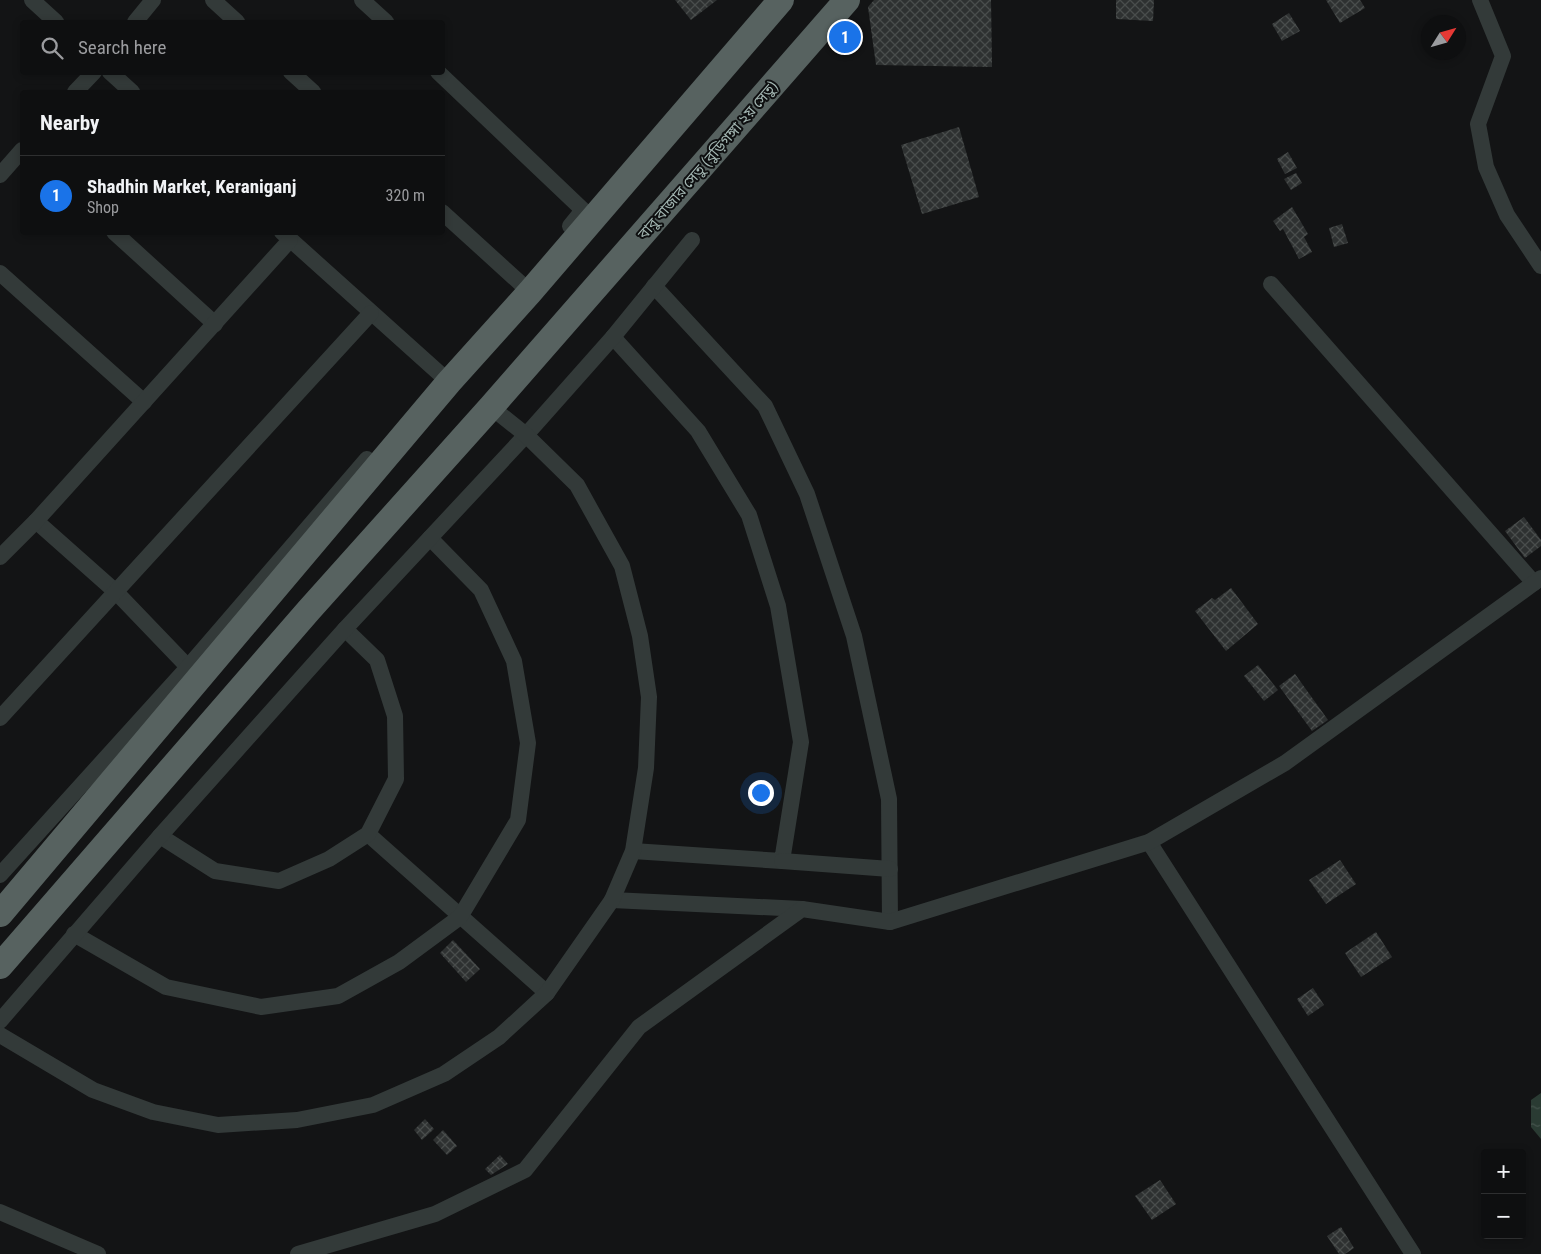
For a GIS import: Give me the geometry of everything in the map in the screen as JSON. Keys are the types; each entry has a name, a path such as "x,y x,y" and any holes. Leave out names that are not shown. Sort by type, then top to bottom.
{"highway":[{"path":"0,914 445,378 781,0"},
{"name":"বাবু বাজার সেতু (বুড়িগঙ্গা ২য় সেতু)","path":"0,966 309,610 491,407 846,0"}],"street":[{"path":"32,0 54,20"},
{"path":"137,20 154,0"},
{"path":"213,0 235,20"},
{"path":"362,0 384,20"},
{"path":"1480,0 1503,56 1478,124 1486,167 1507,215 1541,266"},
{"path":"78,90 91,75"},
{"path":"113,75 130,90"},
{"path":"294,75 311,90"},
{"path":"441,75 583,210 525,288 445,215"},
{"path":"0,175 20,152"},
{"path":"117,235 215,324"},
{"path":"0,557 36,521 215,324 286,236 445,378 0,875"},
{"path":"0,1021 160,836 345,629 613,337 692,240"},
{"path":"0,272 144,402"},
{"path":"612,900 802,909 890,922 1149,842 1285,763 1537,581 1271,284"},
{"path":"654,286 765,406 807,494 854,636 889,799 890,922"},
{"path":"0,718 371,313"},
{"path":"613,337 698,431 749,515 778,606 801,742 782,861"},
{"path":"0,1035 93,1090 153,1112 218,1125 297,1120 373,1105 444,1074 499,1037 547,993 612,900 633,851 646,768 649,697 640,636 622,566 577,485 526,434 491,407"},
{"path":"36,521 116,592 188,667"},
{"path":"74,934 166,987 261,1007 338,996 400,962 460,917 518,820 528,743 514,661 481,590 430,538"},
{"path":"160,836 215,871 278,881 329,859 368,834 396,780 395,716 377,660 345,629"},
{"path":"368,834 547,993"},
{"path":"1149,842 1413,1254"},
{"path":"633,851 890,868"},
{"path":"298,1254 435,1214 525,1170 639,1027 802,909"},
{"path":"0,1212 98,1254"}],"water":[{"path":"1541,1093 1541,1139 1531,1127 1531,1100"}],"building":[{"path":"675,0 717,0 691,20"},
{"path":"874,0 991,0 992,67 876,65 868,7"},
{"path":"1116,0 1154,0 1153,21 1116,19"},
{"path":"1326,0 1360,0 1365,8 1340,23"},
{"path":"1289,13 1300,31 1282,41 1272,24"},
{"path":"959,127 979,197 922,214 901,145"},
{"path":"1288,152 1297,168 1285,174 1277,159"},
{"path":"1296,173 1302,183 1291,190 1284,179"},
{"path":"1292,207 1308,234 1304,237 1312,252 1299,259 1283,229 1280,231 1273,221"},
{"path":"1342,224 1348,243 1334,247 1329,228"},
{"path":"1524,517 1541,540 1541,546 1525,558 1505,531"},
{"path":"1231,588 1258,624 1226,651 1195,611 1212,598 1215,600"},
{"path":"1258,665 1278,690 1264,701 1244,676"},
{"path":"1295,674 1328,720 1312,731 1279,686"},
{"path":"1340,860 1356,884 1326,904 1309,880"},
{"path":"1376,932 1392,957 1361,977 1345,953"},
{"path":"453,940 480,969 466,982 440,953"},
{"path":"1313,988 1324,1005 1308,1016 1297,999"},
{"path":"425,1119 434,1129 422,1140 414,1130"},
{"path":"443,1130 457,1146 447,1155 433,1140"},
{"path":"500,1155 508,1164 491,1175 485,1169"},
{"path":"1160,1180 1176,1204 1152,1220 1135,1196"},
{"path":"1341,1227 1354,1248 1345,1254 1339,1254 1327,1236"}],"place":[{"name":"Shadhin Market, Keraniganj","path":"845,37"}]}
